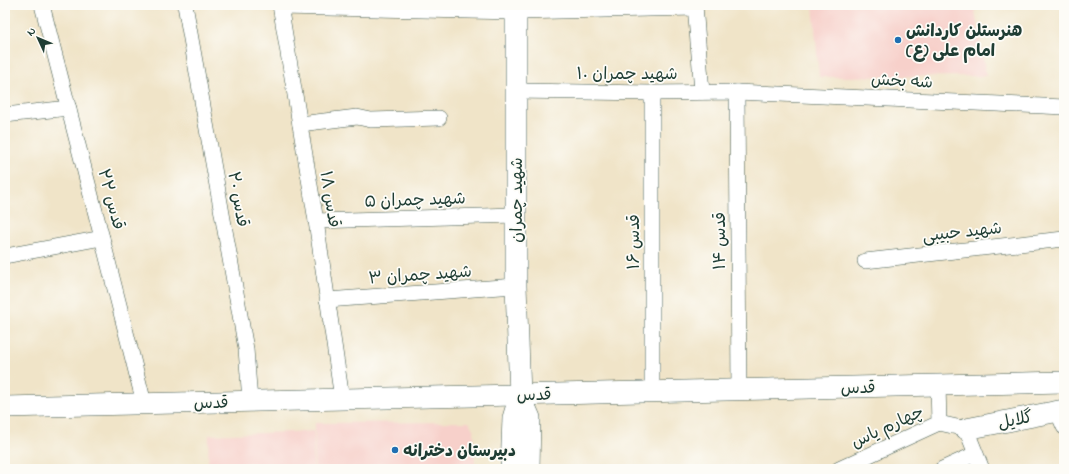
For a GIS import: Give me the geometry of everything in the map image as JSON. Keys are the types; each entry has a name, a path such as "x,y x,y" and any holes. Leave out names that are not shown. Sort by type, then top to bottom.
{"street":[{"name":"قدس ۲۲","path":"42,5 144,404"},
{"name":"قدس ۲۰","path":"185,5 246,349 250,401"},
{"path":"280,6 516,8 694,7 702,92"},
{"name":"قدس ۱۸","path":"280,6 316,221 342,399"},
{"name":"شهید چمران","path":"511,469 513,418 520,395 516,286 516,8"},
{"name":"شهید چمران ۱۰","path":"516,91 737,92"},
{"name":"قدس ۱۶","path":"652,92 652,392"},
{"name":"شه بخش","path":"737,92 1064,107"},
{"name":"قدس ۱۴","path":"737,92 739,390"},
{"path":"5,115 69,108"},
{"path":"300,124 357,117 371,120 439,118"},
{"name":"شهید چمران ۵","path":"316,221 516,215"},
{"path":"5,256 102,238"},
{"name":"شهید حبیبی","path":"865,261 1064,239"},
{"name":"شهید چمران ۳","path":"327,300 516,286"},
{"name":"قدس","path":"5,407 1064,382"},
{"name":"چهارم یاس","path":"839,469 939,422 938,385"},
{"name":"شهید چمران","path":"520,395 530,418 529,469"},
{"name":"گلایل","path":"966,429 1062,416"},
{"path":"939,422 966,429 982,469"},
{"path":"942,469 975,454"}],"shaded area":[{"name":"هنرستلن کاردانش امام علی (ع)","path":"813,5 974,5 986,76 819,77"},
{"name":"دبیرستان دخترانه","path":"469,422 474,431 475,469 314,469 315,423"},
{"path":"314,431 313,469 208,469 209,435"}],"place":[{"name":"هنرستلن کاردانش امام علی (ع)","path":"898,40"},
{"name":"دبیرستان دخترانه","path":"395,450"}]}
